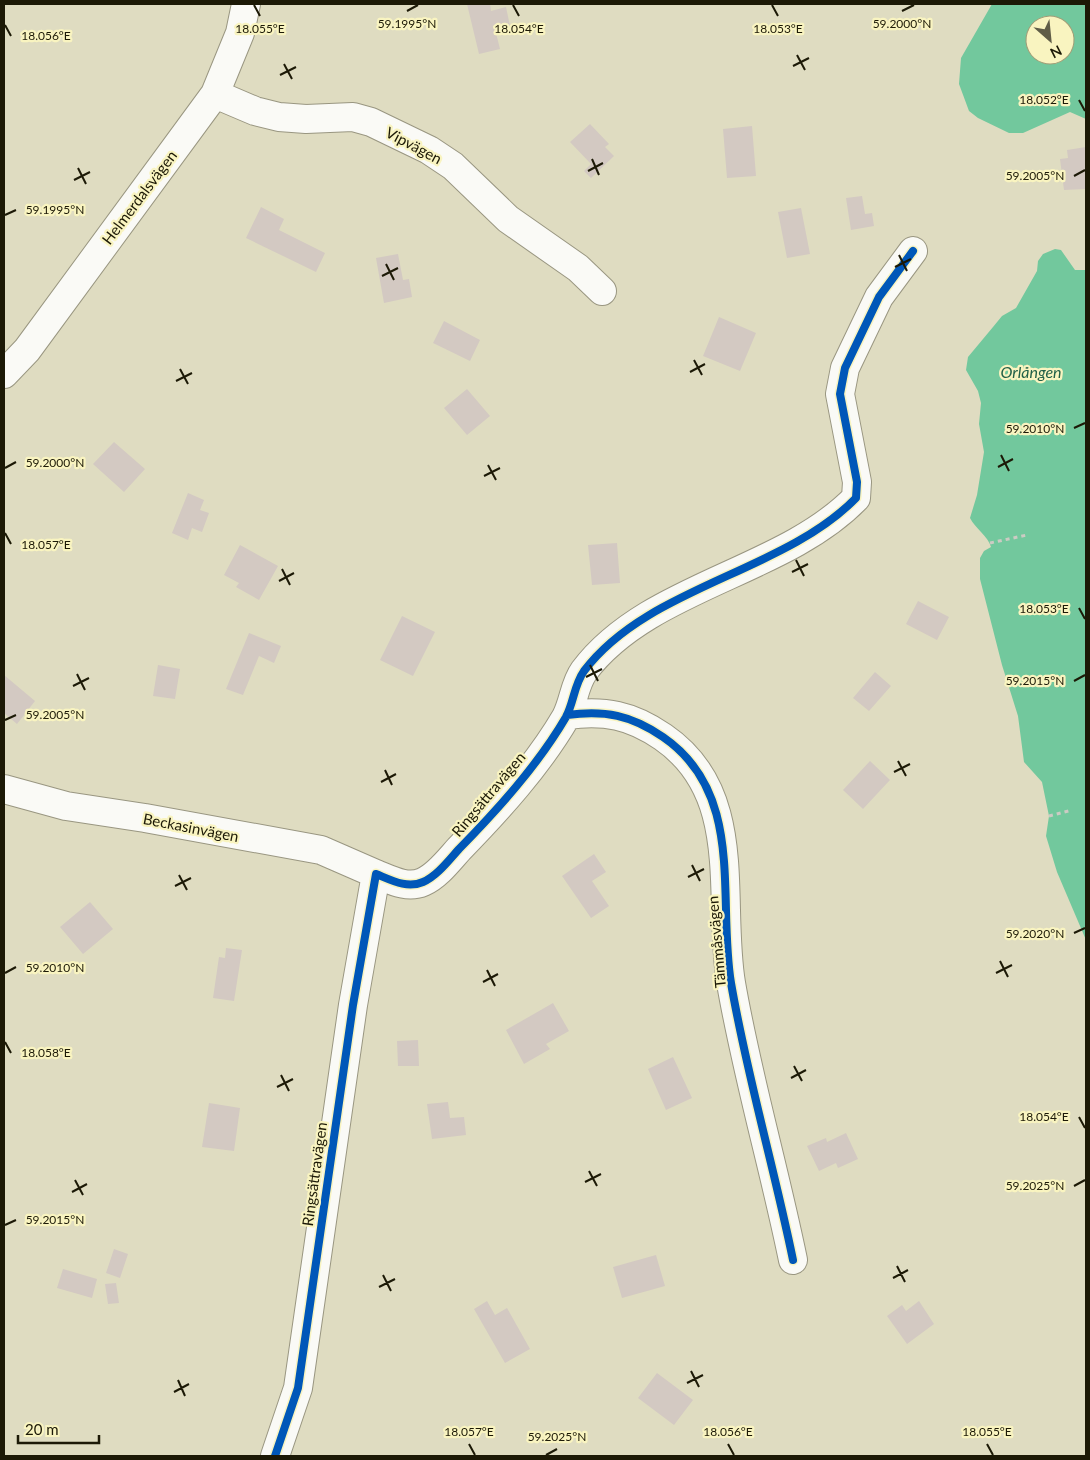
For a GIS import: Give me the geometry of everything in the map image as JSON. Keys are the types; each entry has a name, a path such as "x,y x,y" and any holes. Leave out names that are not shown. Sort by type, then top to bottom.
{"street":[{"name":"Helmerdalsvägen","path":"4,374 27,350 215,94 240,33 246,4"},
{"name":"Vipvägen","path":"215,94 255,111 279,117 353,117 371,122 429,150 453,166 508,219 578,268 602,291"},
{"name":"Ringsättravägen","path":"275,1456 298,1388 353,1005 376,874 404,885 422,882 444,866 516,785 567,715 574,690 583,672 617,638 649,616 792,544 846,509 856,498 857,482 840,394 845,368 879,297 912,252"},
{"name":"Tämmåsvägen","path":"567,715 591,712 612,713 649,727 675,745 687,759 700,777 713,802 724,846 731,981 793,1260"},
{"name":"Beckasinvägen","path":"4,789 26,797 66,806 145,818 321,850 376,874"}],"path":[{"path":"990,543 1027,534"},
{"path":"1049,816 1072,810"}],"water":[{"path":"992,4 1086,4 1086,119 1070,112 1023,133 1009,133 978,118 969,111 959,84 961,58"},
{"name":"Orlången","path":"1055,249 1061,250 1075,270 1086,270 1086,940 1057,872 1046,836 1049,816 1042,782 1024,762 1018,716 1002,665 980,579 980,558 984,551 991,547 970,518 977,495 984,452 979,424 981,403 978,391 966,370 968,357 1002,316 1016,308 1037,271 1038,261 1043,254"}],"building":[{"path":"467,4 490,4 491,11 506,7 510,26 495,29 500,49 479,54"},
{"path":"590,124 609,144 605,147 614,156 591,178 584,171 591,164 570,142"},
{"path":"752,126 756,176 727,178 723,129"},
{"path":"1086,147 1086,189 1064,190 1060,159 1068,158 1067,150"},
{"path":"862,196 865,214 872,213 874,226 851,230 846,198"},
{"path":"261,207 284,219 279,230 325,253 316,272 246,238"},
{"path":"801,208 810,254 787,258 778,212"},
{"path":"398,254 403,280 409,279 412,297 384,303 376,258"},
{"path":"719,317 756,333 740,371 703,356"},
{"path":"444,321 480,340 470,361 433,343"},
{"path":"467,389 490,416 467,435 444,408"},
{"path":"114,442 145,469 124,492 93,464"},
{"path":"188,493 204,500 200,510 209,513 202,532 192,528 188,540 172,533"},
{"path":"617,543 620,583 592,585 588,545"},
{"path":"240,545 278,566 259,600 236,587 239,583 224,575"},
{"path":"918,601 949,617 937,640 906,624"},
{"path":"402,616 435,632 413,676 380,660"},
{"path":"249,633 281,646 274,663 259,656 243,695 226,689"},
{"path":"158,665 180,669 175,699 153,696"},
{"path":"875,672 891,686 869,711 853,698"},
{"path":"4,675 35,701 17,724 4,713"},
{"path":"870,761 890,780 863,809 843,790"},
{"path":"594,854 606,872 592,881 609,906 591,918 562,876"},
{"path":"90,902 113,929 83,954 60,927"},
{"path":"226,948 242,950 234,1001 213,998 219,957 225,958"},
{"path":"553,1003 569,1031 546,1044 550,1049 524,1064 506,1030"},
{"path":"418,1040 419,1066 398,1066 397,1041"},
{"path":"673,1057 692,1098 666,1110 648,1069"},
{"path":"448,1102 450,1118 464,1117 466,1135 432,1139 427,1104"},
{"path":"209,1103 240,1108 234,1151 202,1147"},
{"path":"846,1133 858,1159 838,1168 836,1163 819,1171 807,1146 826,1138 827,1142"},
{"path":"114,1249 128,1254 120,1278 106,1273"},
{"path":"656,1255 665,1286 622,1298 613,1267"},
{"path":"63,1269 97,1279 92,1298 57,1288"},
{"path":"116,1283 119,1303 108,1304 105,1284"},
{"path":"487,1301 495,1315 507,1308 530,1349 505,1363 474,1309"},
{"path":"919,1301 934,1324 907,1344 887,1316 902,1305 906,1311"},
{"path":"657,1373 693,1400 674,1425 638,1398"}],"cycle path":[{"path":"275,1456 298,1388 353,1005 376,874 399,883 411,885 423,882 433,876 503,802 543,752 566,717 578,682 584,671 611,642 643,619 679,599 792,545 826,523 856,498 857,482 840,394 845,368 879,297 913,251"},
{"path":"567,715 606,714 629,719 640,724 663,737 689,760 707,788 717,817 723,849 727,950 737,1018 793,1260"}]}
